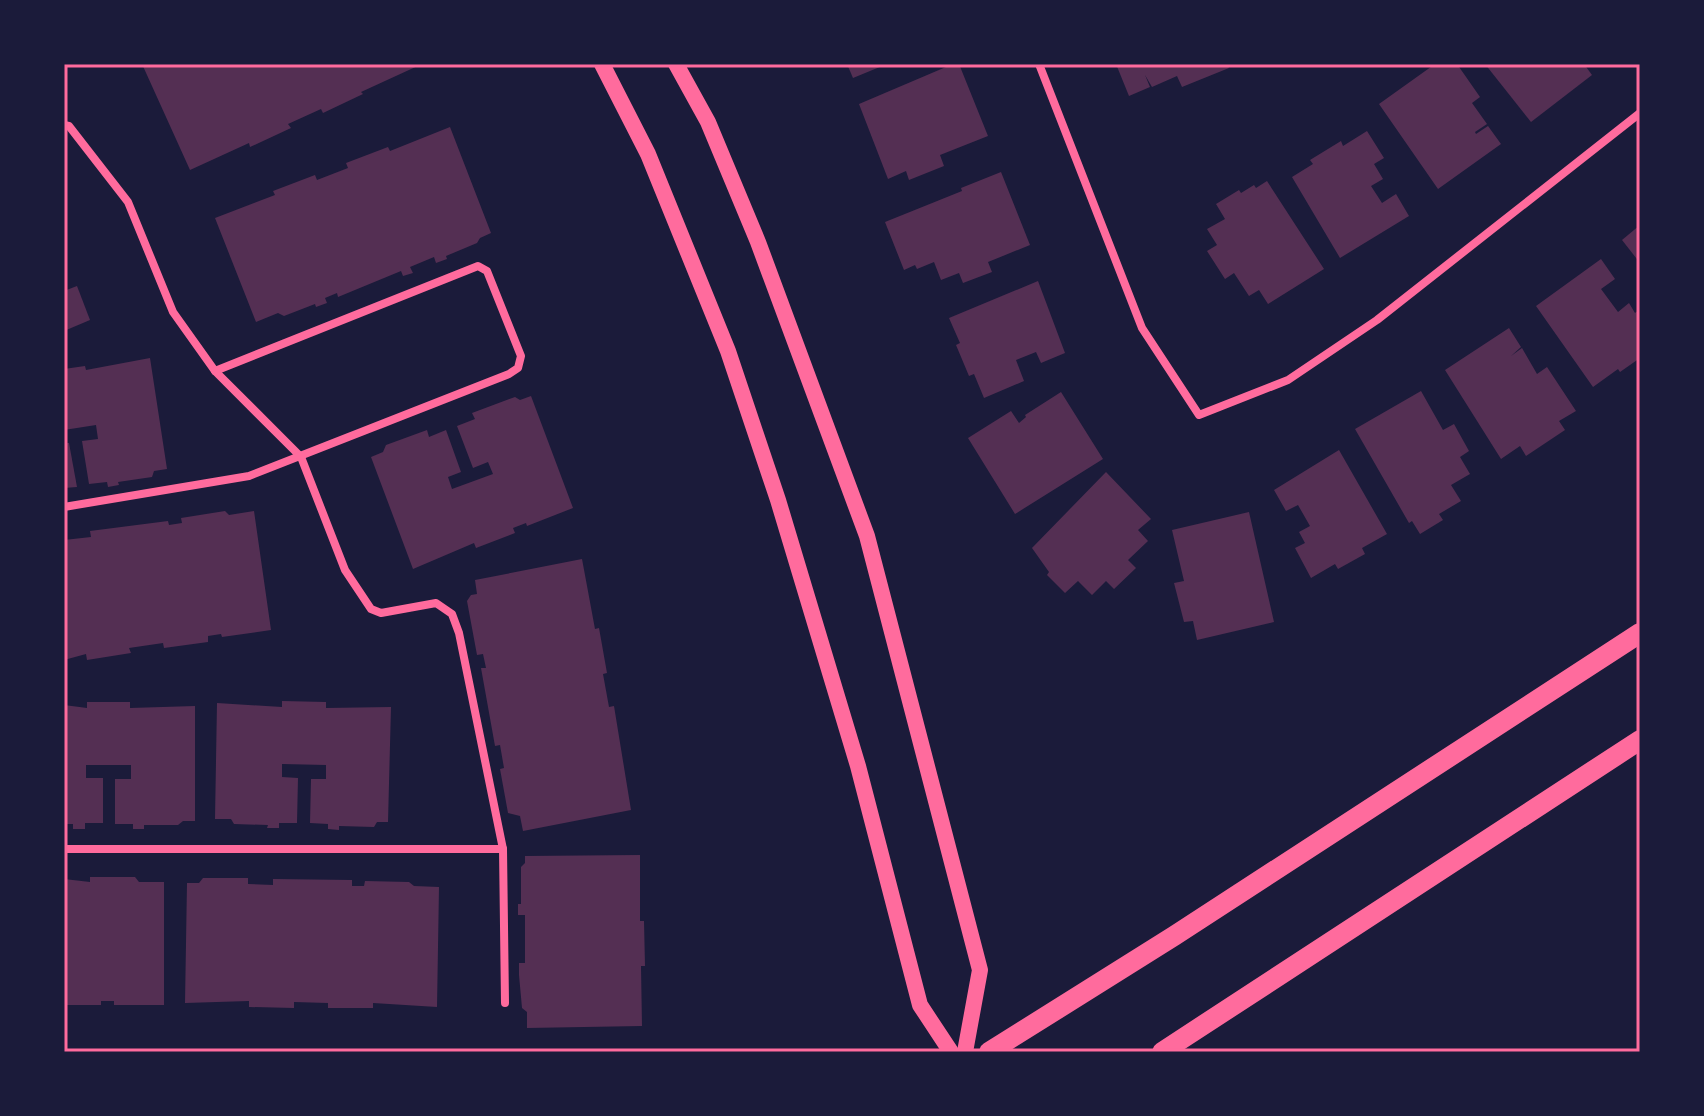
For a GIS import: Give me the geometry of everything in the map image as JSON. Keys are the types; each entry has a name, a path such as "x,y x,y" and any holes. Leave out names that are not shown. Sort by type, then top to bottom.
{"main road":[{"path":"602,64 648,154 728,351 770,475 858,766 920,1005 951,1052"},
{"path":"676,64 708,122 758,242 867,536 980,970 965,1052"},
{"path":"989,1052 1174,936 1640,633"},
{"path":"1162,1052 1640,740"}],"street":[{"path":"1039,64 1142,328 1199,415 1288,380 1377,320 1640,113"},
{"path":"64,125 69,126 87,146 128,202 173,312 215,371 301,457 345,570 371,609 381,613 436,603 452,614 459,633 503,849 505,1003"},
{"path":"64,507 249,476 518,368 521,356 487,271 478,266 215,371"},
{"path":"64,849 503,849"}],"building":[{"path":"142,64 422,64 323,113 321,109 288,124 291,128 250,147 249,143 190,170"},
{"path":"847,64 887,64 853,78"},
{"path":"959,64 988,136 940,155 944,166 909,180 906,171 888,179 859,104"},
{"path":"1116,64 1227,64 1229,68 1182,87 1177,76 1152,87 1145,75 1150,87 1129,96"},
{"path":"1435,64 1457,64 1480,97 1472,103 1487,124 1476,134 1488,126 1501,144 1438,189 1379,104"},
{"path":"1485,64 1584,64 1592,75 1531,122"},
{"path":"450,127 491,233 477,243 446,256 447,259 436,263 434,257 410,267 413,273 403,276 401,271 338,297 337,293 325,298 327,303 316,307 315,304 284,316 278,313 256,322 215,218 275,195 273,191 315,175 317,180 348,168 346,163 388,147 390,151"},
{"path":"1367,131 1384,158 1374,164 1383,179 1371,186 1382,203 1396,194 1409,216 1340,258 1292,177 1313,164 1310,160 1341,141 1343,146"},
{"path":"1001,172 1030,245 988,262 992,272 963,283 959,273 941,280 934,262 904,270 885,222"},
{"path":"1267,181 1324,269 1268,304 1259,290 1249,296 1234,273 1225,279 1207,251 1217,245 1207,229 1225,219 1216,204 1239,190 1241,193"},
{"path":"1640,225 1640,263 1622,240"},
{"path":"1601,259 1615,279 1601,289 1618,312 1629,303 1635,313 1640,309 1640,358 1593,387 1536,306"},
{"path":"1038,281 1065,353 1041,363 1036,352 1016,360 1024,381 984,398 974,374 969,376 949,318"},
{"path":"77,286 90,320 64,331 64,291"},
{"path":"1509,328 1521,347 1511,356 1522,348 1537,374 1547,367 1576,411 1559,421 1565,430 1526,456 1520,446 1501,459 1445,370"},
{"path":"150,358 167,469 154,471 152,477 118,482 119,485 108,487 107,482 89,484 82,441 98,439 96,425 64,430 64,369 85,366 86,370"},
{"path":"1421,391 1443,430 1454,424 1469,451 1460,457 1470,474 1451,485 1461,501 1439,514 1443,520 1420,534 1412,521 1409,523 1355,429"},
{"path":"1061,392 1103,459 1015,514 968,438 1011,411 1019,423 1025,415"},
{"path":"531,396 573,508 527,526 526,523 513,528 515,533 476,548 474,543 413,569 371,457 383,452 386,445 427,430 429,437 446,430 461,472 448,477 452,489 493,474 488,462 473,468 457,426 475,419 472,413 515,397 520,400"},
{"path":"64,443 69,443 77,487 64,488"},
{"path":"1339,450 1387,534 1362,548 1365,554 1338,569 1335,564 1311,578 1295,548 1305,543 1299,532 1310,526 1298,505 1286,511 1274,490"},
{"path":"1106,472 1151,519 1138,530 1148,541 1128,560 1136,568 1114,589 1106,581 1092,595 1078,581 1065,593 1047,575 1049,572 1032,548"},
{"path":"225,511 229,515 254,511 271,630 208,636 208,642 164,648 163,643 129,648 131,653 87,660 86,654 64,660 64,540 91,537 90,531 168,521 169,525 182,523 181,518"},
{"path":"1249,512 1274,622 1197,640 1193,621 1184,622 1174,583 1184,581 1172,530"},
{"path":"582,559 595,629 599,628 607,673 603,674 609,707 614,706 631,810 523,831 520,816 508,813 500,769 504,768 500,745 495,746 481,668 486,668 483,654 477,655 467,601 471,595 477,594 475,580"},
{"path":"282,701 326,702 326,708 391,707 388,822 377,822 374,827 339,826 339,830 328,829 328,824 310,823 311,779 326,779 326,765 282,764 282,777 298,778 297,823 279,823 279,828 267,828 268,825 234,824 231,819 215,819 217,703 282,707"},
{"path":"87,702 130,702 130,708 195,706 195,821 183,821 178,825 144,825 144,829 133,829 133,824 115,824 115,779 131,779 131,765 86,765 86,778 103,778 103,823 85,823 85,829 73,829 73,824 64,824 64,705 87,708"},
{"path":"640,855 640,921 644,921 645,966 641,966 642,1026 527,1028 519,975 519,963 525,963 525,915 518,915 521,867 525,856"},
{"path":"90,877 135,877 139,882 164,882 164,1005 114,1005 114,1001 101,1001 101,1005 64,1005 64,879 90,882"},
{"path":"203,878 248,878 248,884 273,885 273,879 352,880 352,886 364,886 365,881 409,882 414,886 439,887 437,1007 373,1003 373,1008 328,1008 328,1003 294,1002 294,1008 249,1007 249,1001 185,1003 187,883 199,883"}]}
